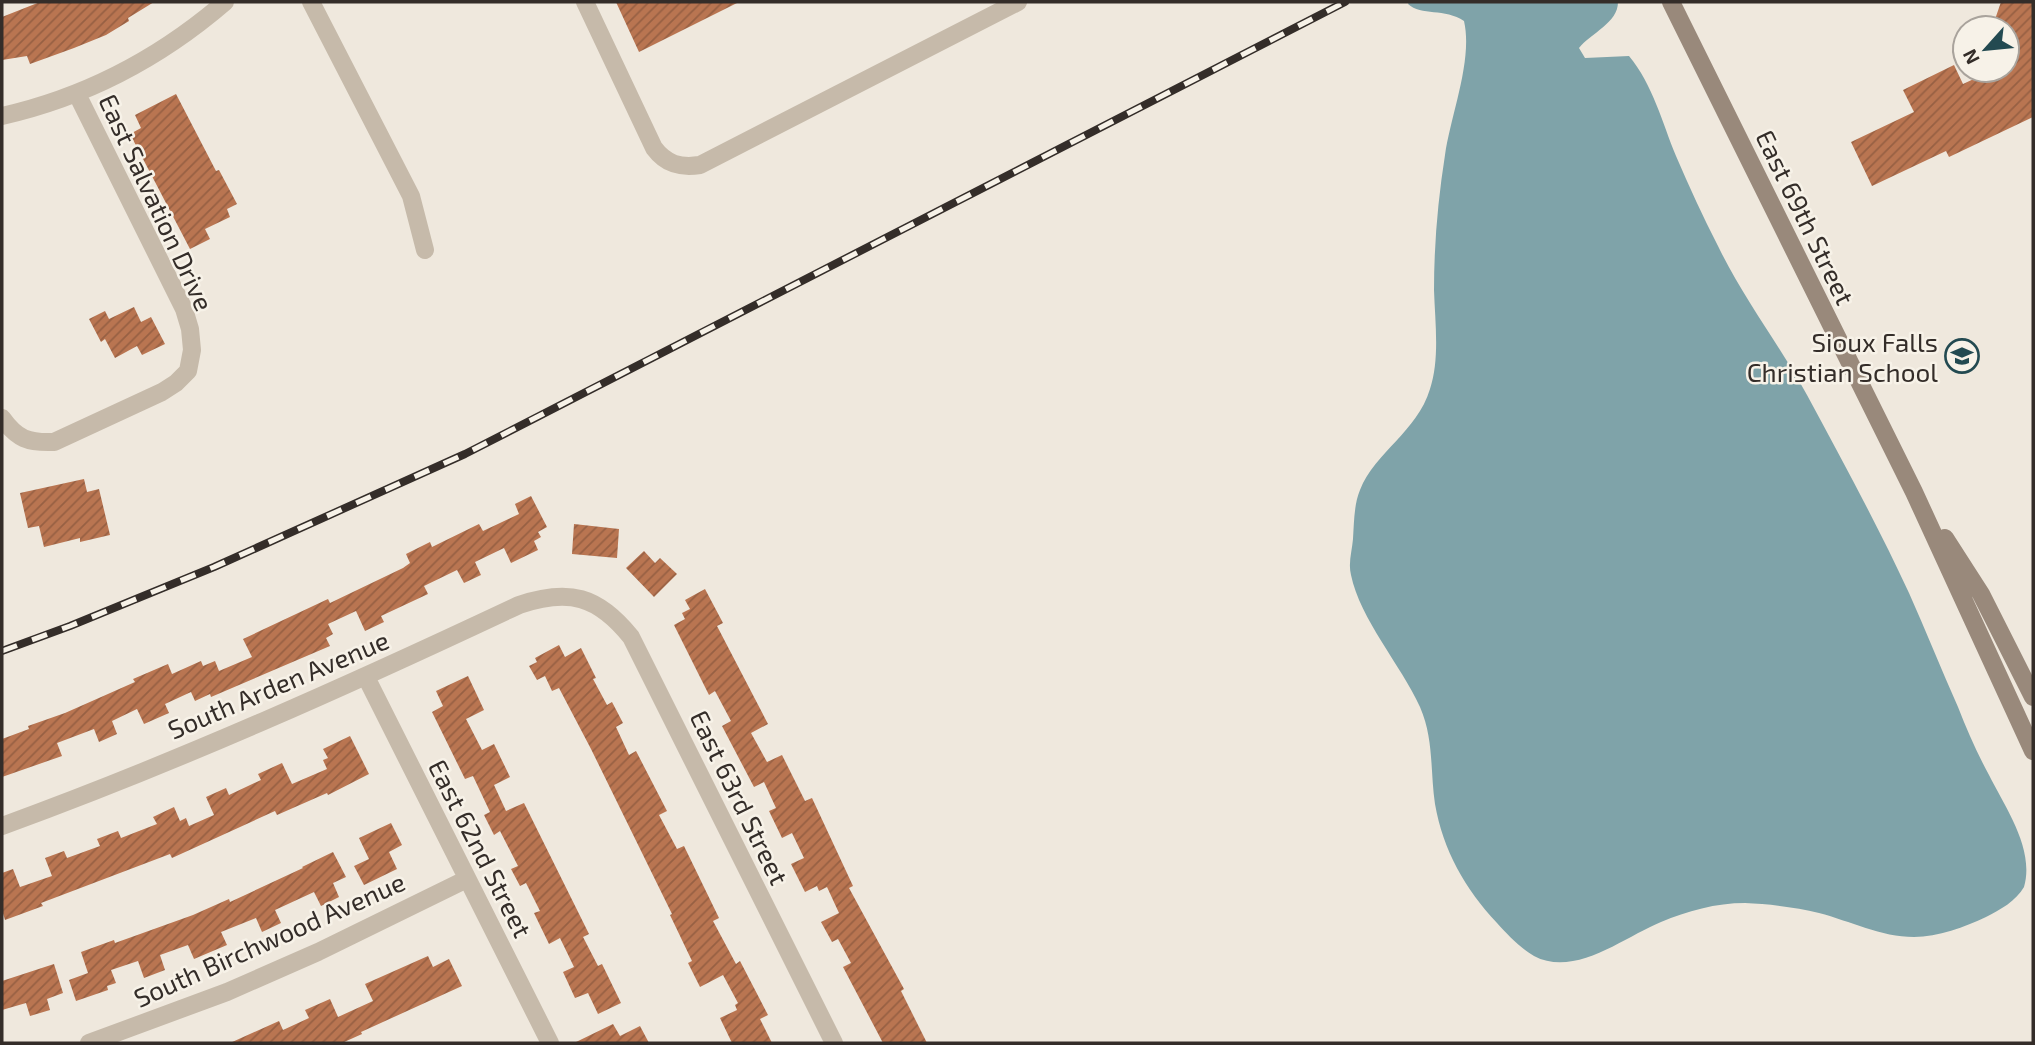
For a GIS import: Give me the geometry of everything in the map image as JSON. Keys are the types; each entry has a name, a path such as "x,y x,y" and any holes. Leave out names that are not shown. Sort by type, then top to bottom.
{"main road":[{"name":"East 69th Street","path":"1671,2 1914,492 2033,751"},
{"name":"East 69th Street","path":"1914,492 1980,594 2033,697"}],"street":[{"path":"2,116 76,94 110,79 170,45 225,2"},
{"path":"311,2 357,86 411,196 425,250"},
{"path":"585,2 654,148 662,158 688,167 700,164 1018,2"},
{"name":"East Salvation Drive","path":"2,418 10,430 21,438 36,443 54,442 162,391 176,383 188,371 192,350 184,309 76,94"},
{"name":"South Arden Avenue","path":"2,826 71,801 366,677 519,606 543,597 575,598"},
{"name":"East 63rd Street","path":"575,598 595,604 615,617 631,637 834,1043"},
{"name":"East 62nd Street","path":"366,677 550,1043"},
{"name":"South Birchwood Avenue","path":"89,1043 238,988 467,879"}],"water":[{"path":"1409,2 1618,2 1609,22 1579,48 1585,58 1629,56 1637,67 1651,91 1691,190 1728,265 1807,395 1885,543 1972,741 2022,843 2026,873 2024,887 2017,897 2002,908 1951,931 1914,937 1878,932 1801,909 1754,903 1723,904 1671,918 1599,953 1566,962 1550,961 1534,956 1524,949 1485,910 1465,883 1450,853 1439,821 1433,791 1430,743 1420,707 1363,608 1350,570 1360,490 1375,464 1416,418 1430,389 1435,365 1434,273 1438,205 1448,139 1464,70 1466,36 1464,21 1457,17 1413,8"}],"building":[{"path":"40,2 154,2 106,35 74,48 30,64 27,56 2,60 2,17"},
{"path":"616,2 739,2 639,52"},
{"path":"2001,2 2033,2 2033,117 1949,157 1946,151 1872,186 1851,142 1914,112 1903,90 1951,66 1951,84 2021,84 2021,14 1997,14"},
{"path":"176,94 216,171 219,170 237,204 227,209 230,217 205,229 210,239 190,249 130,134 141,128 135,115"},
{"path":"134,307 141,322 151,317 165,344 142,355 137,346 115,358 105,339 101,342 89,319 105,311 109,319"},
{"path":"84,479 87,492 99,489 110,535 80,542 80,538 44,547 39,526 28,528 20,493"},
{"path":"531,496 547,527 538,532 541,537 534,541 538,550 511,563 504,548 475,562 481,575 464,583 457,570 424,586 428,594 381,616 384,622 365,631 356,611 328,624 333,634 326,638 330,646 211,697 210,694 195,701 191,692 165,704 169,713 144,724 137,709 112,721 117,734 99,742 94,729 57,743 62,756 2,777 2,739 135,682 133,679 168,664 172,674 201,661 203,666 215,661 219,671 252,657 243,639 328,599 330,603 403,568 410,563 406,554 430,542 432,547 479,524 483,531 519,514 515,504"},
{"path":"574,524 619,529 617,558 572,554"},
{"path":"644,551 655,563 660,558 677,574 654,597 626,568"},
{"path":"705,589 723,623 717,626 768,724 751,733 767,762 782,755 805,801 812,798 853,886 849,888 904,989 901,991 927,1043 883,1043 843,967 851,963 838,939 832,942 821,922 839,913 827,887 819,891 817,886 805,892 791,864 804,858 792,833 782,838 769,811 776,808 764,782 754,787 722,726 731,721 715,691 709,695 674,625 685,619 682,613 690,609 685,600"},
{"path":"559,645 565,657 581,648 607,705 612,702 623,723 616,727 629,755 636,751 667,811 659,815 677,849 684,846 719,918 713,921 736,964 740,961 768,1015 760,1019 772,1043 732,1043 720,1018 737,1010 735,1005 738,1003 723,975 700,987 688,963 692,961 670,915 672,914 559,688 552,691 545,676 537,680 529,666 537,662 535,658"},
{"path":"468,676 484,710 466,719 482,750 494,744 510,777 494,785 506,811 524,803 589,934 583,937 598,966 602,964 621,1003 598,1014 588,993 575,998 563,972 574,967 560,938 549,944 534,913 540,911 526,883 520,886 511,869 518,866 500,831 494,835 484,815 490,812 473,776 465,779 432,712 443,706 436,691"},
{"path":"350,736 369,774 328,795 327,793 277,815 275,811 172,858 170,854 41,903 43,906 5,920 2,910 2,873 13,869 20,887 52,876 45,858 64,851 67,858 100,846 97,839 118,831 121,838 157,824 153,817 174,807 180,821 186,818 189,826 214,815 206,797 226,788 229,795 261,780 258,774 282,763 292,784 327,769 323,760 328,758 323,749"},
{"path":"391,823 402,845 389,852 397,869 364,885 354,866 369,859 359,838"},
{"path":"333,852 346,877 333,883 339,897 321,906 314,892 275,910 281,923 262,932 256,918 221,932 227,945 194,959 188,945 160,955 165,970 144,978 138,961 111,970 116,983 107,986 108,990 76,1001 69,980 88,973 81,952 114,940 115,943 229,899 230,902"},
{"path":"428,956 433,967 449,959 462,986 342,1043 230,1043 279,1021 283,1030 309,1018 305,1010 330,999 338,1017 373,1001 365,984"},
{"path":"54,964 63,993 47,999 50,1010 30,1016 26,1003 2,1010 2,981"},
{"path":"613,1024 620,1036 640,1026 649,1043 574,1043"}],"railway":[{"path":"2,651 214,567 465,454 1345,2"}],"place":[{"name":"Sioux Falls Christian School","path":"1962,356"}]}
